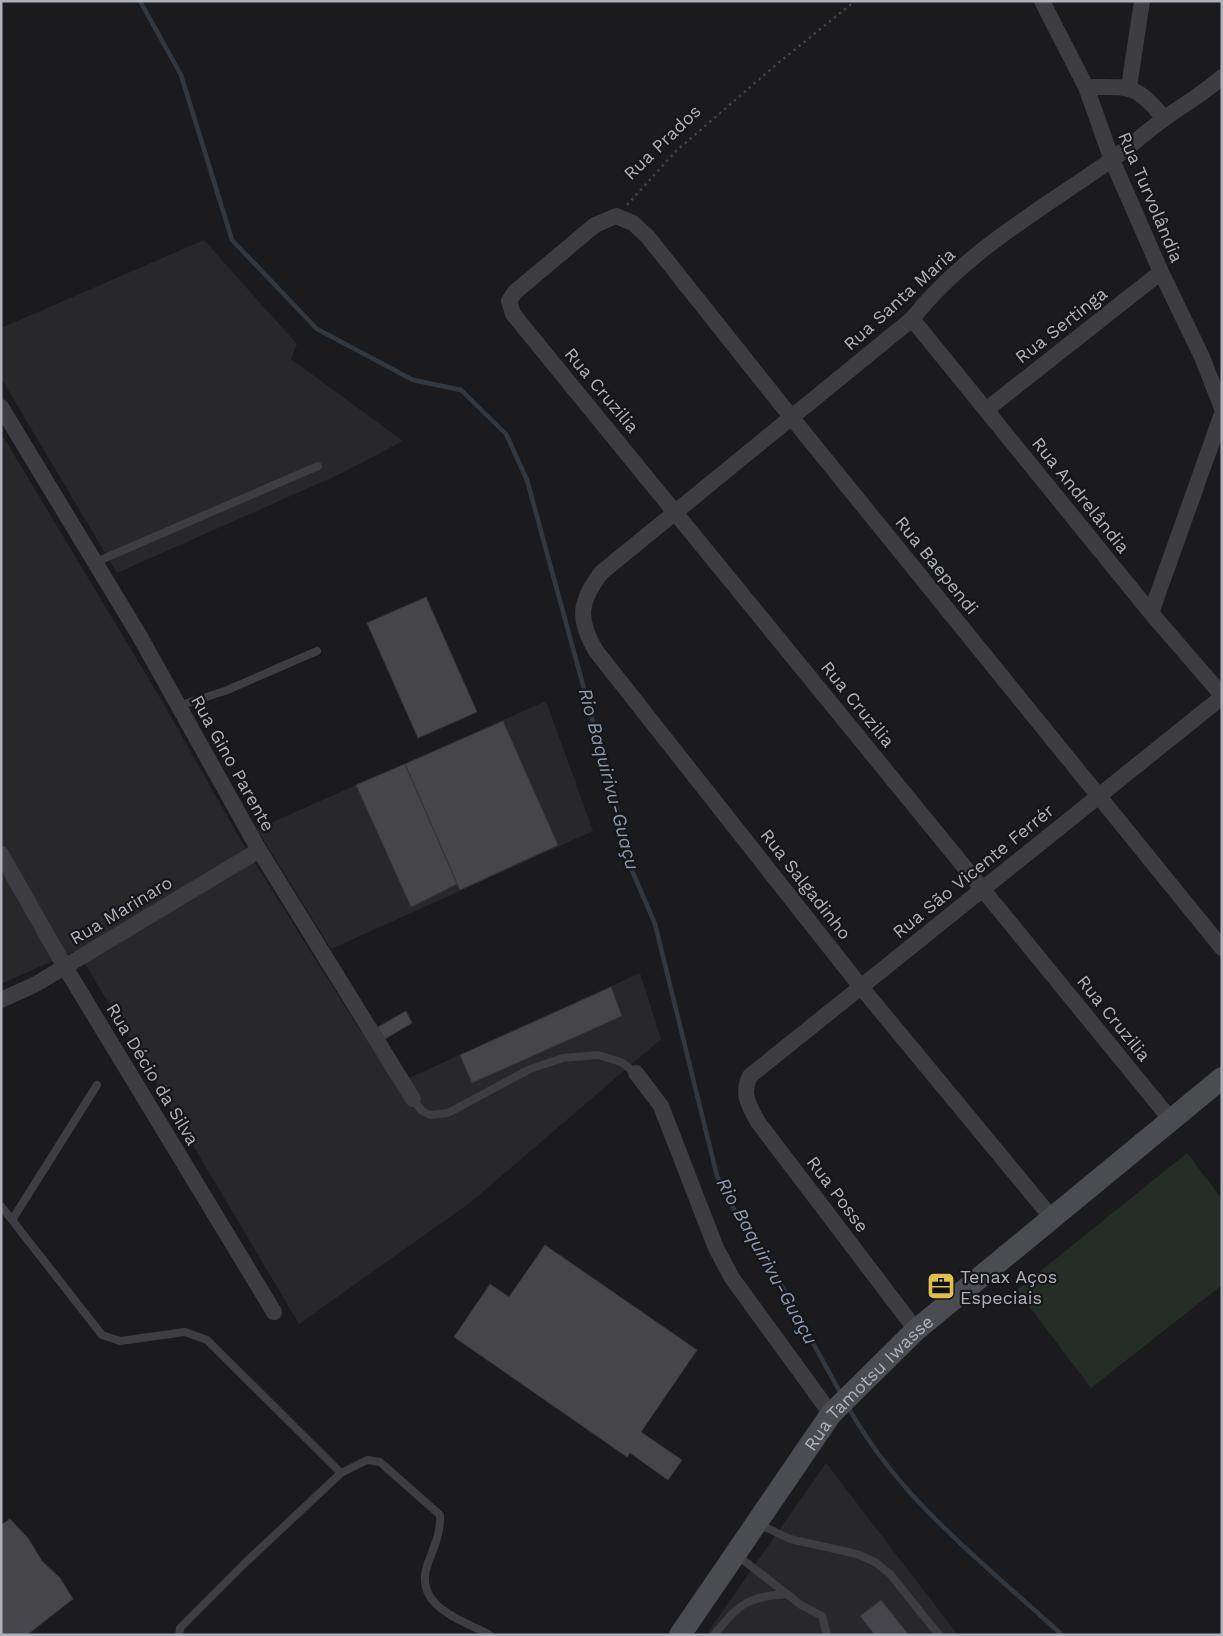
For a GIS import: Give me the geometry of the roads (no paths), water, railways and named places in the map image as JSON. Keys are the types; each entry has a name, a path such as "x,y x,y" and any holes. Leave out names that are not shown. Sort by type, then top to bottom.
{"street":[{"name":"Rua Turvolândia","path":"1042,1 1086,87 1112,160 1161,272 1202,357 1222,408"},
{"path":"1128,87 1142,1"},
{"name":"Rua Santa Maria","path":"614,564 912,319 952,277 1004,234 1112,160 1164,118 1208,90 1222,76"},
{"path":"1086,87 1128,87 1148,98 1164,118"},
{"name":"Rua Cruzilia","path":"616,216 594,225 515,292 509,301 513,314 677,512 1171,1120"},
{"name":"Rua Baependi","path":"616,216 633,222 648,237 792,418 1222,948"},
{"name":"Rua Sertinga","path":"986,410 1161,272"},
{"name":"Rua Andrelândia","path":"912,319 1151,613 1222,696"},
{"name":"Rua Gino Parente","path":"3,412 96,562 259,850 413,1099"},
{"path":"1151,613 1222,414"},
{"name":"Rua Salgadinho","path":"614,564 602,572 585,597 583,624 588,637 861,987 1052,1218"},
{"name":"Rua São Vicente Ferrér","path":"750,1076 1222,696"},
{"name":"Rua Marinaro","path":"1,1000 36,984 259,850"},
{"name":"Rua Décio da Silva","path":"1,854 65,967 274,1312"},
{"path":"636,1073 661,1106 716,1248 732,1278 832,1413"},
{"name":"Rua Posse","path":"750,1076 745,1086 745,1095 758,1122 916,1330"},
{"name":"Rua Tamotsu Iwasse","path":"680,1635 832,1413 853,1391 916,1330 1222,1078"}],"lane":[{"path":"96,562 318,466"},
{"path":"178,706 225,691 317,652"},
{"name":"Rua Gino Parente","path":"413,1099 422,1111 430,1115 448,1113 530,1069 563,1058 598,1055 621,1062 636,1073"},
{"path":"12,1220 97,1085"},
{"path":"1,1206 102,1335 120,1341 185,1332 207,1340 341,1473"},
{"path":"179,1635 180,1628 245,1563 341,1473 367,1460 380,1462 440,1515 441,1529 423,1576 426,1592 437,1607 490,1635"},
{"path":"757,1522 790,1539 857,1554 875,1562 890,1574 939,1635"},
{"path":"736,1554 801,1605 822,1616 827,1635"},
{"path":"714,1635 747,1602 760,1596 787,1594"}],"waterway":[{"name":"Rio Baquirivu-Guaçu","path":"140,1 181,75 232,240 317,329 413,380 461,390 506,434 527,480 619,817 628,861 655,924 717,1176 742,1225 779,1281 841,1394"},
{"name":"Rio Baquirivu-Guaçu","path":"847,1405 868,1439 917,1501 973,1556 1062,1635"}],"place":[{"name":"Tenax Aços Especiais","path":"941,1286"}]}
